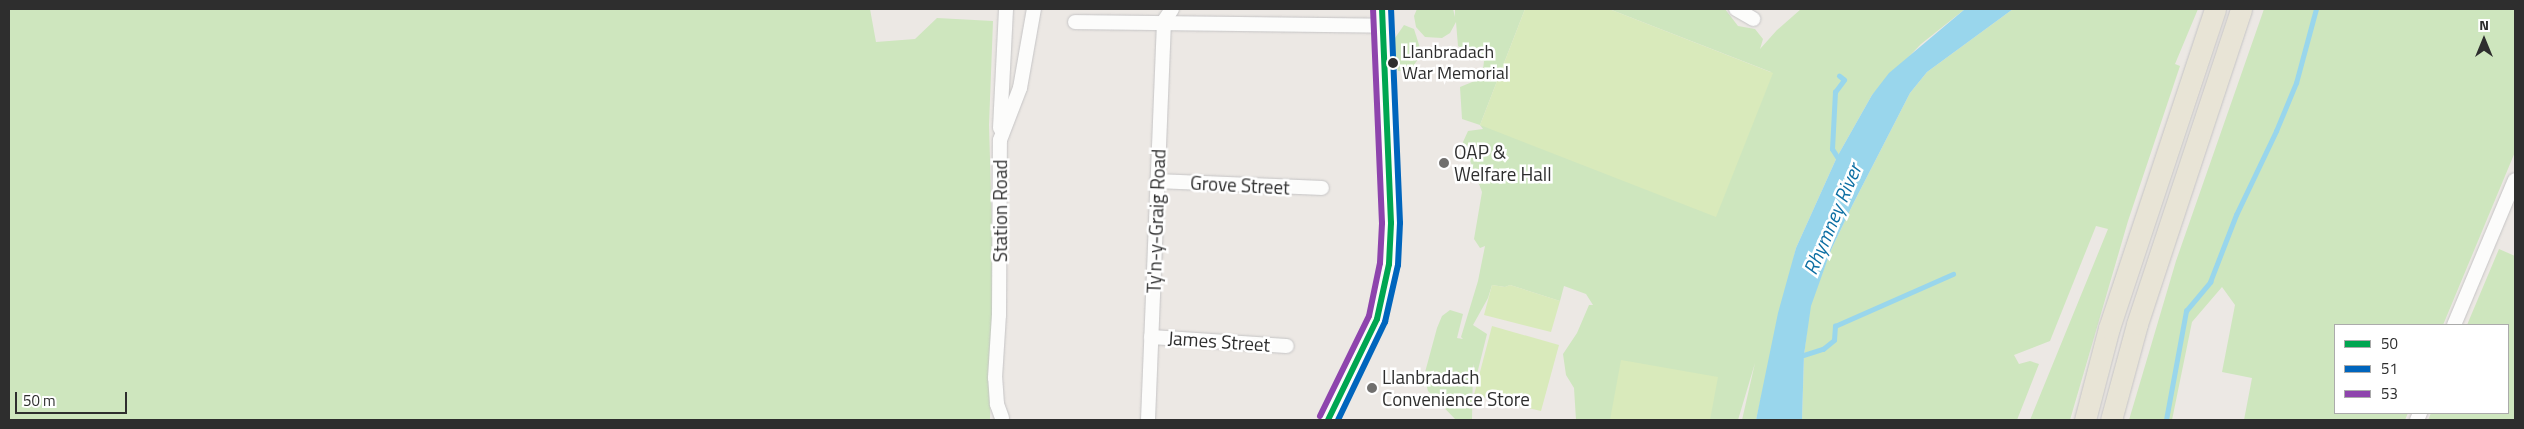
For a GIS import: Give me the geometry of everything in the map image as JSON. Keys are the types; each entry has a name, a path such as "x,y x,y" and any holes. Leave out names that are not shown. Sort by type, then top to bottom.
{"main road":[{"path":"2085,420 2109,328 2215,9"},
{"path":"2111,420 2137,324 2241,9"}],"street":[{"path":"1000,140 1006,9"},
{"name":"Station Road","path":"1002,418 997,404 995,378 999,314 1000,140 1020,88 1034,9"},
{"path":"1164,22 1172,9"},
{"path":"1328,420 1377,319 1389,264 1391,223 1381,26 1382,9"},
{"path":"1736,9 1753,20"},
{"path":"1075,22 1381,26"},
{"name":"Ty'n-y-Graig Road","path":"1148,420 1164,22"},
{"path":"2454,324 2515,180"},
{"name":"Grove Street","path":"1157,181 1322,188"},
{"name":"James Street","path":"1151,337 1287,346"}],"green space":[{"path":"9,9 870,9 876,42 915,39 937,18 993,21 989,125 993,265 990,420 9,420"},
{"path":"1417,9 1453,9 1455,17 1455,9 1525,9 1480,125 1462,119 1460,87 1482,78 1484,61 1458,46 1456,22 1450,33 1442,38 1425,37 1416,27 1414,16"},
{"path":"1525,9 1609,9 1773,73 1716,217 1480,125"},
{"path":"1609,9 1725,9 1738,26 1755,29 1763,39 1760,49 1777,30 1801,9 1965,9 1921,44 1872,95 1837,157 1796,248 1756,420 1742,420 1755,363 1738,420 1576,420 1574,388 1566,375 1563,354 1577,333 1589,305 1593,305 1586,294 1564,286 1560,301 1510,285 1505,287 1492,285 1488,298 1473,325 1487,334 1476,378 1473,364 1472,420 1456,420 1428,391 1424,376 1437,328 1442,316 1450,310 1463,314 1457,338 1463,339 1461,337 1478,281 1485,246 1480,248 1474,239 1482,192 1463,142 1468,131 1483,129 1480,125 1771,72"},
{"path":"2013,9 2198,9 2175,64 2180,66 2128,221 2070,420 2030,420 2108,229 2096,226 2050,341 2014,355 2019,364 2030,361 2039,364 2017,420 1802,420 1804,355 1810,306 1831,250 1853,204 1910,93 1927,72"},
{"path":"2264,9 2515,9 2515,152 2443,324 2334,324 2334,414 2408,414 2405,420 2244,420 2252,378 2222,372 2235,305 2222,287 2192,322 2172,420 2129,420 2176,261"},
{"path":"1404,25 1414,29 1421,51 1410,71 1398,71 1394,55 1395,38"},
{"path":"2499,249 2515,256 2515,420 2428,420 2431,414 2509,414 2509,324 2467,324"},
{"path":"1492,285 1505,287 1510,285 1560,301 1551,332 1484,315"},
{"path":"1492,326 1559,345 1541,411 1474,395"},
{"path":"1621,360 1718,377 1710,420 1610,420"}],"water":[{"name":"Rhymney River","path":"1965,9 2013,9 1927,72 1910,93 1831,250 1811,306 1804,355 1802,420 1756,420 1778,313 1796,248 1837,157 1872,95 1889,73"}],"waterway":[{"path":"2166,420 2186,311 2210,282 2236,215 2276,131 2296,83 2316,9"},
{"name":"Rhymney River","path":"1837,157 1832,149 1835,92 1844,80 1839,76"},
{"path":"1804,355 1823,349 1834,340 1835,326 1953,274"}],"transit line":[{"name":"53","path":"1320,416 1369,316 1380,263 1382,223 1373,9"},
{"name":"50","path":"1328,420 1377,319 1389,264 1391,223 1382,9"},
{"name":"51","path":"1338,420 1385,322 1398,265 1400,223 1391,9"}],"place":[{"name":"Llanbradach War Memorial","path":"1393,63"},
{"name":"OAP & Welfare Hall","path":"1444,163"},
{"name":"Llanbradach Convenience Store","path":"1372,388"}]}
